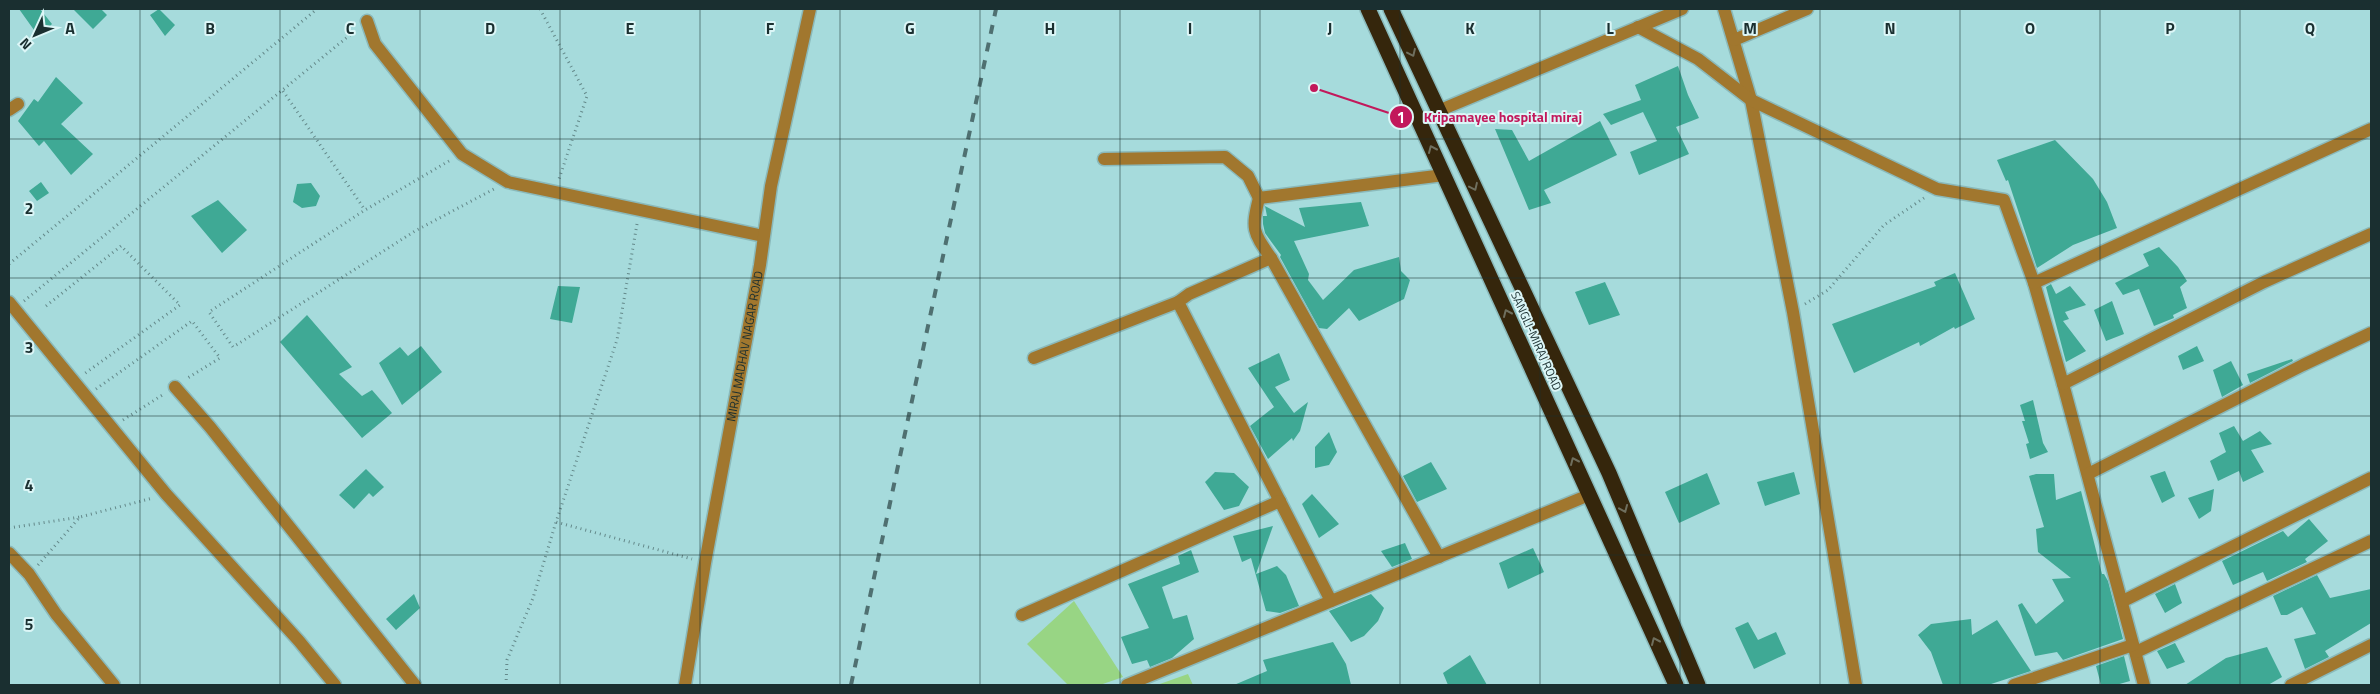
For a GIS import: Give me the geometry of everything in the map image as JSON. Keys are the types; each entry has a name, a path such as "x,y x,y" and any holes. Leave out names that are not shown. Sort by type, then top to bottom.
{"highway":[{"name":"SANGLI-MIRAJ ROAD","path":"1368,9 1676,685"},
{"name":"SANGLI-MIRAJ ROAD","path":"1391,9 1609,473 1698,685"}],"street":[{"name":"MIRAJ MADHAV NAGAR ROAD","path":"685,685 705,563 760,265 771,186 810,9"},
{"path":"1438,111 1682,9"},
{"path":"1724,9 1751,100 1793,312 1856,685"},
{"path":"1734,40 1807,9"},
{"path":"367,21 375,44 462,154 508,182 639,208 763,236"},
{"path":"1638,27 1698,59 1751,100 1937,189 2004,200 2034,283 2123,601 2144,685"},
{"path":"2034,283 2371,129"},
{"path":"1104,159 1225,157 1248,176 1259,198 1254,216 1255,234 1271,258 1439,557"},
{"path":"1259,198 1444,175"},
{"path":"2063,384 2264,282 2371,234"},
{"path":"1034,358 1178,302 1189,294 1271,258"},
{"path":"1178,302 1331,600"},
{"path":"12,306 166,494 299,641 334,685"},
{"path":"2088,474 2303,365 2371,333"},
{"path":"175,387 210,427 415,685"},
{"path":"2123,601 2371,478"},
{"path":"1126,685 1589,495"},
{"path":"1022,615 1280,501"},
{"path":"2014,685 2135,649 2371,541"},
{"path":"9,553 29,574 56,614 114,685"},
{"path":"2291,685 2371,645"}],"path":[{"path":"9,264 318,9"},
{"path":"540,9 587,96 554,192"},
{"path":"12,306 283,91 367,21"},
{"path":"283,91 365,210"},
{"path":"462,154 365,210 209,312 233,346 415,231 508,182"},
{"path":"1793,312 1828,290 1884,225 1937,189"},
{"path":"506,685 507,660 533,598 556,522 617,340 639,208"},
{"path":"46,306 122,246 180,305 74,382"},
{"path":"86,396 192,321 220,358 111,428"},
{"path":"9,528 80,517 166,494"},
{"path":"29,574 80,517"},
{"path":"556,522 705,563"}],"green space":[{"path":"1074,601 1123,677 1100,685 1068,685 1027,644"},
{"path":"1188,674 1193,685 1157,685"}],"building":[{"path":"19,9 40,9 52,24 39,37"},
{"path":"73,9 101,9 107,15 93,29"},
{"path":"159,9 175,25 165,36 150,15"},
{"path":"1678,66 1688,95 1699,118 1676,127 1689,154 1639,175 1630,152 1657,141 1643,112 1611,125 1603,114 1641,100 1635,85"},
{"path":"56,77 83,103 61,124 93,154 71,175 44,141 39,146 18,121 34,99 38,102"},
{"path":"1600,121 1617,155 1544,190 1551,203 1529,210 1495,129 1512,130 1529,161"},
{"path":"2055,140 2093,179 2107,202 2117,228 2073,245 2037,268 2008,180 2006,181 1997,160"},
{"path":"41,182 49,193 37,201 29,191"},
{"path":"311,183 320,196 316,206 302,208 293,202 297,184"},
{"path":"218,200 247,230 222,253 191,216"},
{"path":"1361,202 1369,226 1294,241 1309,274 1308,280 1323,300 1354,270 1399,257 1401,271 1410,280 1404,299 1359,321 1349,308 1327,329 1319,328 1280,257 1281,255 1265,233 1263,216 1267,216 1265,206 1305,227 1299,208"},
{"path":"2159,247 2178,267 2187,281 2180,287 2187,308 2173,315 2174,318 2154,326 2139,289 2123,295 2115,283 2149,266 2143,254"},
{"path":"1955,273 1975,319 1955,329 1954,327 1920,346 1919,342 1854,373 1832,324 1936,286 1934,282"},
{"path":"1605,282 1620,315 1589,325 1575,292"},
{"path":"2051,284 2056,294 2070,286 2086,305 2065,312 2069,319 2063,321 2086,351 2066,362 2046,287"},
{"path":"558,286 580,287 572,323 550,319"},
{"path":"2112,301 2124,334 2106,341 2094,310"},
{"path":"307,315 352,367 339,374 362,396 372,390 392,413 362,438 280,342"},
{"path":"421,346 442,372 402,405 379,363 400,347 408,356"},
{"path":"2197,346 2204,361 2183,370 2178,356"},
{"path":"1279,353 1290,380 1275,387 1294,413 1308,402 1300,431 1293,441 1292,438 1268,459 1250,426 1274,407 1248,368"},
{"path":"2292,359 2293,361 2250,383 2247,374"},
{"path":"2231,361 2243,385 2222,397 2213,370"},
{"path":"2033,400 2043,443 2048,452 2030,459 2026,444 2029,443 2022,421 2025,421 2020,405"},
{"path":"2234,426 2243,441 2260,431 2272,444 2251,450 2264,472 2243,482 2239,471 2218,481 2210,461 2226,452 2219,433"},
{"path":"1329,432 1337,452 1329,465 1315,468 1315,447"},
{"path":"1431,462 1447,489 1417,502 1403,476"},
{"path":"366,469 384,487 373,497 369,493 354,509 339,495"},
{"path":"2165,471 2175,496 2162,503 2150,476"},
{"path":"1215,472 1234,473 1249,487 1239,506 1224,510 1205,482"},
{"path":"1794,472 1800,494 1765,506 1757,482"},
{"path":"1707,473 1720,504 1679,523 1665,492"},
{"path":"2054,474 2056,500 2081,491 2102,574 2104,574 2108,581 2123,639 2063,660 2057,652 2035,656 2018,605 2022,603 2036,624 2064,601 2052,579 2071,578 2038,552 2036,529 2044,527 2029,476"},
{"path":"2214,489 2211,511 2199,519 2188,498"},
{"path":"1312,494 1339,524 1319,538 1302,504"},
{"path":"2309,519 2328,541 2305,559 2307,562 2267,581 2263,572 2233,585 2222,561 2283,531 2288,537"},
{"path":"1273,526 1256,574 1277,566 1286,575 1299,606 1280,613 1266,611 1251,558 1242,562 1233,536"},
{"path":"1405,543 1412,559 1392,567 1381,551"},
{"path":"1533,548 1544,572 1508,589 1499,563"},
{"path":"1191,550 1199,572 1162,587 1173,619 1187,615 1194,639 1172,658 1150,667 1147,660 1132,664 1121,637 1149,628 1128,584 1180,564 1178,556"},
{"path":"2317,575 2330,598 2371,589 2371,623 2325,651 2329,657 2305,669 2294,639 2316,634 2302,607 2287,615 2281,615 2273,596"},
{"path":"2175,584 2182,603 2165,613 2155,594"},
{"path":"414,594 420,608 396,630 386,619"},
{"path":"1371,594 1384,608 1378,621 1364,636 1351,642 1329,611"},
{"path":"1971,619 1972,635 1997,620 2031,671 1988,685 1943,685 1931,652 1918,635 1931,624"},
{"path":"1748,622 1758,640 1776,632 1786,654 1754,669 1735,628"},
{"path":"1333,642 1346,664 1351,685 1234,685 1267,671 1263,660"},
{"path":"2175,643 2185,662 2167,669 2157,651"},
{"path":"2267,647 2282,677 2268,685 2185,685 2226,658"},
{"path":"1470,655 1487,685 1448,685 1443,673"},
{"path":"2124,656 2130,681 2116,685 2101,685 2096,666"}],"railway":[{"path":"851,685 996,9"}],"place":[{"name":"Kripamayee hospital miraj","path":"1314,88"}]}
